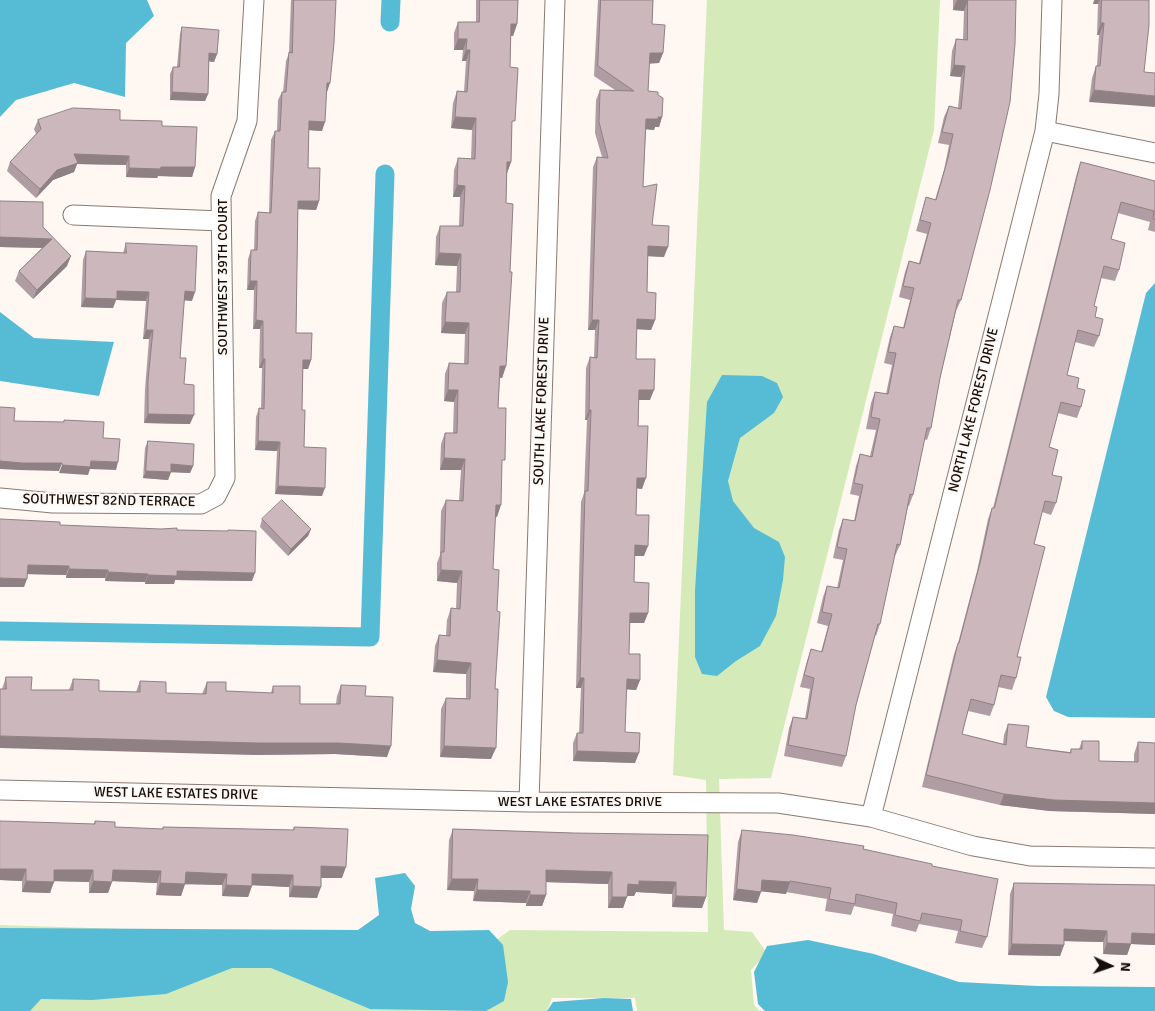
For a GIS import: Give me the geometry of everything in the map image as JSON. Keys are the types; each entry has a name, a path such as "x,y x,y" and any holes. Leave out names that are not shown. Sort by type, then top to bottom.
{"street":[{"name":"SOUTHWEST 39TH COURT","path":"216,496 225,478 222,196 247,121 254,0"},
{"name":"SOUTH LAKE FOREST DRIVE","path":"529,802 555,0"},
{"name":"NORTH LAKE FOREST DRIVE","path":"872,817 1045,131 1049,94 1052,0"},
{"path":"1045,131 1155,153"},
{"path":"73,215 221,222"},
{"name":"SOUTHWEST 82ND TERRACE","path":"0,498 53,503 201,504 216,496"},
{"name":"WEST LAKE ESTATES DRIVE","path":"0,790 529,802 778,803 872,817 953,841 1030,856 1155,858"}],"green space":[{"path":"707,0 940,0 934,130 771,778 719,779 724,930 752,932 767,953 751,970 754,1005 760,1011 637,1011 635,998 552,998 547,1011 0,1011 0,925 495,941 510,930 708,932 706,780 673,775"}],"water":[{"path":"0,0 147,0 154,16 126,43 125,97 74,83 16,100 0,117"},
{"path":"1155,283 1155,718 1068,717 1054,711 1046,697 1146,293"},
{"path":"0,312 34,338 114,342 99,396 0,381"},
{"path":"722,375 762,376 777,383 783,397 774,413 740,438 728,481 733,501 754,528 779,542 785,557 776,616 760,646 717,676 702,674 695,657 695,590 707,402"},
{"path":"405,873 415,886 411,909 415,923 430,931 489,930 503,945 508,982 504,1001 486,1011 370,1009 271,968 232,968 166,994 92,1000 41,999 30,1011 0,1011 0,928 358,930 379,915 375,878"},
{"path":"808,940 874,954 959,982 1037,986 1155,987 1155,1011 765,1011 758,1004 754,972 767,946"},
{"path":"604,998 631,999 633,1011 547,1011 553,1002"}],"building":[{"path":"294,0 336,0 334,43 330,83 327,83 325,122 309,121 308,168 320,168 319,201 298,201 296,333 312,333 311,360 303,360 302,410 305,410 304,447 326,448 325,488 278,486 280,442 258,441 259,408 264,409 265,359 263,359 263,321 256,320 257,281 250,281 251,250 257,250 258,212 271,213 275,131 280,131 282,92 286,92 289,52 292,53"},
{"path":"480,0 518,0 517,24 511,24 510,67 518,68 515,121 512,121 511,162 507,162 506,203 513,204 510,272 512,272 506,366 500,366 498,408 506,408 505,460 502,460 501,505 496,505 493,569 499,570 497,611 500,612 495,689 498,689 496,748 444,746 446,698 470,699 471,663 437,660 439,635 450,636 451,608 460,609 462,571 441,570 441,552 444,552 446,500 463,501 465,459 444,458 445,433 457,433 458,390 448,390 449,363 468,364 469,323 445,322 447,292 460,292 461,254 439,253 440,226 463,226 465,186 457,185 458,158 475,159 476,118 455,117 457,91 467,92 470,50 466,50 467,39 458,39 458,22 479,22"},
{"path":"601,0 653,0 652,24 665,25 663,53 650,53 648,91 658,92 658,95 663,98 662,117 646,119 643,187 657,184 652,225 669,226 668,247 648,246 647,292 656,293 655,320 637,319 636,359 655,359 654,390 639,390 638,426 648,426 646,478 637,478 636,515 649,515 648,546 635,545 634,582 649,583 648,613 630,613 629,654 640,654 640,680 627,679 625,732 640,733 639,753 577,751 577,733 583,733 584,678 580,678 585,491 588,491 591,410 589,410 590,357 597,358 599,320 592,320 597,157 608,158 599,122 600,90 634,91 598,66"},
{"path":"968,0 1016,0 1015,44 1010,102 990,190 961,300 958,300 940,378 931,428 927,428 913,495 910,494 900,545 897,544 880,624 878,624 856,705 846,756 788,745 793,717 807,719 814,678 804,675 811,649 822,652 832,614 822,612 827,586 839,588 847,549 837,547 843,519 855,521 863,485 854,483 860,454 872,457 880,419 871,417 875,392 888,394 896,353 888,352 894,326 904,328 914,288 903,286 909,261 920,264 931,223 920,220 926,197 936,200 948,158 953,134 942,132 949,106 961,109 965,66 954,65 956,39 967,40"},
{"path":"1102,0 1149,0 1149,25 1144,72 1155,73 1155,96 1094,90 1096,66 1100,66 1104,23 1101,23"},
{"path":"182,27 219,30 217,54 209,53 208,94 172,92 173,67 179,67"},
{"path":"73,108 120,110 120,120 162,121 162,126 197,127 195,167 129,168 129,156 74,154 78,163 57,170 40,189 10,162 41,129 38,120"},
{"path":"1081,162 1155,181 1155,220 1153,219 1154,211 1121,202 1111,239 1125,243 1119,270 1104,266 1094,306 1097,307 1095,317 1103,319 1099,336 1078,330 1067,375 1079,378 1077,388 1085,390 1081,407 1061,402 1049,447 1058,450 1052,475 1062,477 1056,503 1045,501 1034,544 1045,547 1017,657 1021,657 1016,678 1001,675 994,705 971,699 962,734 1006,745 1008,724 1029,726 1026,747 1071,753 1071,749 1082,749 1082,741 1099,741 1099,761 1138,762 1138,742 1155,743 1155,803 1054,800 1004,794 926,775"},
{"path":"0,201 43,202 43,227 71,256 37,290 19,271 52,239 0,237"},
{"path":"126,243 197,246 195,292 185,291 180,358 186,358 184,384 194,385 194,415 148,414 148,380 153,330 146,330 149,292 117,291 117,299 85,298 86,251 126,253"},
{"path":"0,407 15,408 14,421 64,422 64,420 104,422 103,438 120,439 118,462 91,461 90,467 62,465 62,463 0,461"},
{"path":"148,441 194,444 193,466 171,464 171,472 146,471"},
{"path":"282,500 311,529 291,549 262,519"},
{"path":"0,519 60,522 60,525 256,531 255,573 177,571 177,576 148,575 108,572 108,570 69,569 69,566 28,565 27,579 0,578"},
{"path":"6,677 32,677 31,690 73,690 73,679 99,680 99,691 140,692 140,681 166,682 166,693 206,694 207,682 226,682 226,691 273,693 273,686 300,686 300,704 340,704 341,685 366,686 365,696 393,697 391,746 339,743 257,743 0,736 0,689 6,689"},
{"path":"0,821 95,824 95,821 115,822 115,827 163,829 163,827 294,830 294,827 348,829 346,867 321,866 321,887 293,886 293,875 252,874 252,886 226,885 227,874 186,872 185,884 160,883 161,871 113,870 112,882 93,881 93,870 54,870 54,882 26,881 26,869 0,869"},
{"path":"453,829 708,835 706,897 676,896 676,882 639,881 639,885 628,884 627,897 612,897 612,872 546,870 546,895 530,895 530,891 477,890 478,879 452,879"},
{"path":"742,830 793,835 864,846 863,849 932,864 932,866 998,879 987,937 960,931 962,920 922,913 920,921 895,915 897,903 856,894 855,904 829,899 831,888 790,881 762,880 761,892 737,889"},
{"path":"1014,883 1155,885 1155,934 1132,933 1131,944 1107,943 1107,931 1064,929 1064,945 1012,944"}],"waterway":[{"path":"390,22 391,0"},
{"path":"0,631 370,637 385,174"}]}
